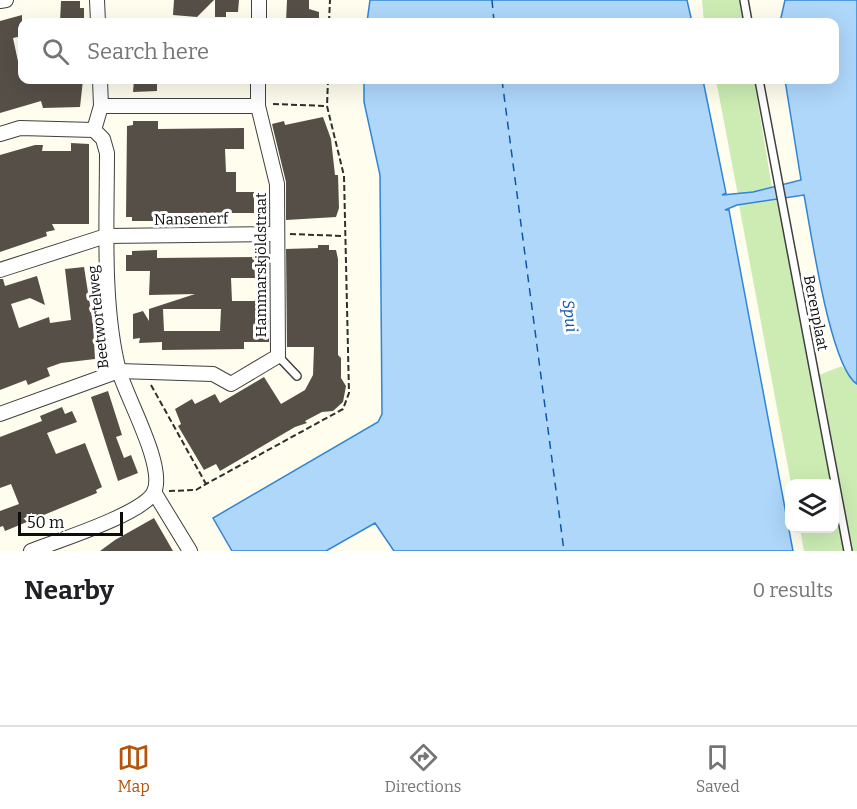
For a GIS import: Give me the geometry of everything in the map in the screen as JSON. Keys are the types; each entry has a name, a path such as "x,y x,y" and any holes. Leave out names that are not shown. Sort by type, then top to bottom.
{"street":[{"path":"0,2 6,0"},
{"path":"97,0 98,18"},
{"path":"259,0 259,18"},
{"path":"0,134 20,128 94,129 101,106 100,84"},
{"name":"Hammarskjöldstraat","path":"119,371 213,374 231,384 278,356 277,184 258,106 258,84"},
{"path":"101,106 258,106"},
{"name":"Beetwortelweg","path":"94,129 103,139 107,153 106,236 109,298 119,371 156,470 154,492"},
{"name":"Nansenerf","path":"0,270 106,236 276,234"},
{"path":"0,414 119,371"},
{"path":"31,551 136,510 154,492 190,551"}],"lane":[{"path":"744,0 747,18"},
{"name":"Berenplaat","path":"760,84 848,551"},
{"path":"278,356 297,376"}],"path":[{"path":"329,18 330,0"},
{"path":"154,492 196,490 343,409 349,393 344,176 327,106 328,84"},
{"path":"258,106 268,104 327,106"},
{"path":"276,234 344,236"},
{"path":"144,372 206,484"}],"green space":[{"path":"702,0 739,0 742,18 704,18"},
{"path":"717,84 755,84 772,188 738,195"},
{"path":"778,198 831,479 790,479 739,205"},
{"path":"842,366 857,384 857,551 851,551 819,375"},
{"path":"839,517 845,551 804,551 801,533 839,533"}],"water":[{"path":"370,0 687,0 691,18 368,18"},
{"name":"Spui","path":"785,0 857,0 857,384 847,372 830,326 804,195 737,205 725,210 729,210 785,508 785,533 790,533 793,551 394,551 375,523 326,551 232,551 213,518 378,422 382,414 380,175 364,102 364,84 704,84 726,193 722,195 753,192 801,180 786,84 839,84 839,18 781,18"}],"building":[{"path":"174,0 214,0 197,17 173,15"},
{"path":"215,0 239,0 238,12 226,12 226,17 215,17"},
{"path":"287,0 309,0 309,9 319,12 319,18 286,18"},
{"path":"61,1 80,1 80,8 84,8 84,18 60,18"},
{"path":"22,15 22,18 18,18 18,37 13,38 18,61 18,84 83,84 80,107 43,108 41,101 0,113 0,21"},
{"path":"134,84 157,84 157,91 133,92"},
{"path":"323,117 331,139 335,175 338,175 339,208 336,217 286,220 286,182 272,124 284,121 285,125"},
{"path":"133,121 158,121 158,129 244,128 244,149 225,149 226,172 236,172 236,192 254,192 254,213 156,213 156,221 132,221 132,217 126,217 127,126 133,125"},
{"path":"71,143 89,144 89,224 52,224 55,230 46,232 47,236 0,252 0,155 35,145 43,145 42,151 71,151"},
{"path":"318,245 329,245 329,250 336,250 338,259 338,355 341,358 341,378 346,386 343,402 333,411 322,412 305,421 307,423 295,427 220,471 216,464 204,470 178,426 181,424 175,409 192,399 195,404 215,394 220,403 264,377 281,404 305,390 313,375 314,347 287,347 286,249 318,248"},
{"path":"157,250 157,258 254,257 255,278 231,278 232,301 261,301 261,317 269,317 269,342 244,342 244,349 162,350 162,342 139,343 140,338 133,339 133,314 143,311 149,321 149,309 195,294 149,295 150,271 126,271 126,255 132,255 132,251","holes":["163,309 221,309 220,331 164,331"]},
{"path":"84,267 93,324 95,359 61,363 47,368 50,376 28,385 26,380 0,390 0,279 3,279 5,286 37,276 45,305 30,298 11,304 19,328 49,317 50,323 71,320 65,269"},
{"path":"108,391 122,435 116,437 124,458 131,455 138,473 118,481 91,397"},
{"path":"62,407 65,414 72,411 77,422 47,433 56,454 85,443 102,487 96,490 97,493 5,531 3,526 0,527 0,511 19,504 11,484 0,488 0,437 42,421 40,416"},
{"path":"154,518 173,551 100,551 115,540"}],"ferry route":[{"path":"492,0 494,18"},
{"path":"503,84 564,551"}]}
